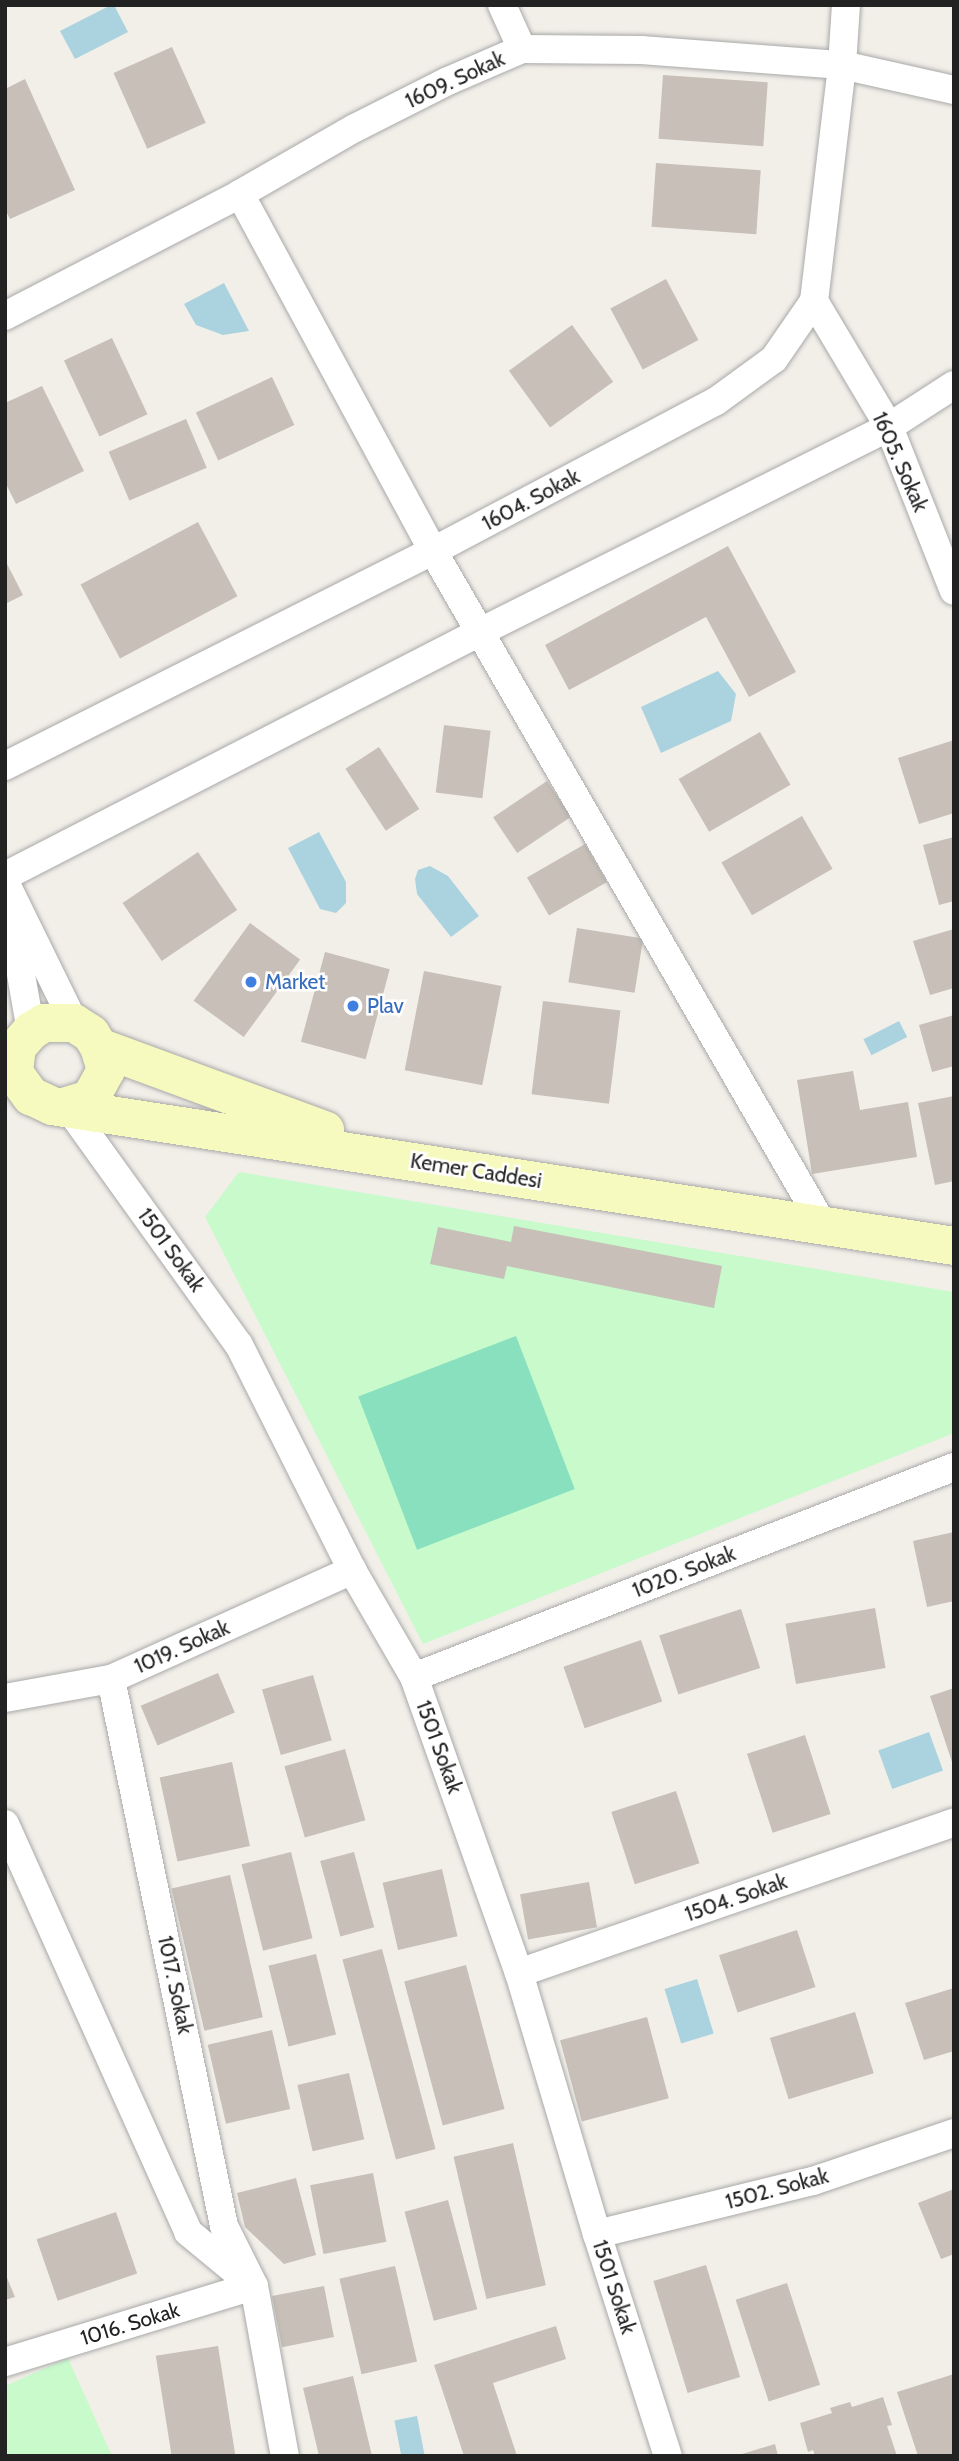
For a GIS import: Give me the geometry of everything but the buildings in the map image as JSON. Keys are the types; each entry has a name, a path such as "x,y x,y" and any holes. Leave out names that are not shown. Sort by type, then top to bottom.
{"street":[{"path":"502,5 522,49"},
{"name":"1604. Sokak","path":"5,766 433,551 715,402 774,359 814,301 842,65 846,5"},
{"name":"1609. Sokak","path":"5,316 240,194 367,122 448,81 522,49 641,50 842,65 954,90"},
{"path":"240,194 433,551 824,1227"},
{"name":"1605. Sokak","path":"814,301 889,427 954,592"},
{"path":"5,876 480,632 889,427 954,385"},
{"path":"5,882 106,1070 90,1100 67,1106"},
{"path":"5,889 18,1033 13,1084"},
{"path":"18,1033 44,1024 86,1035 409,1160"},
{"name":"Kemer Caddesi","path":"13,1084 44,1104 954,1246"},
{"name":"1501 Sokak","path":"67,1106 239,1345 352,1570 414,1677 519,1973 597,2234 668,2456"},
{"name":"1020. Sokak","path":"414,1677 954,1467"},
{"name":"1019. Sokak","path":"5,1698 111,1679 352,1570"},
{"name":"1017. Sokak","path":"111,1679 224,2226 254,2286 285,2456"},
{"name":"1504. Sokak","path":"519,1973 954,1822"},
{"path":"5,1824 188,2232 254,2286"},
{"name":"1502. Sokak","path":"597,2234 813,2181 954,2133"},
{"name":"1016. Sokak","path":"5,2362 254,2286"}],"green space":[{"path":"239,1172 954,1292 954,1433 423,1644 205,1217"},
{"path":"516,1336 575,1489 417,1550 358,1397"},
{"path":"68,2358 112,2456 5,2456 5,2386"}],"water":[{"path":"114,5 128,32 75,59 60,31"},
{"path":"224,283 249,331 223,335 196,325 184,304"},
{"path":"718,671 736,694 731,721 661,753 641,707"},
{"path":"319,832 346,882 346,903 336,913 320,909 288,848"},
{"path":"430,866 448,876 479,916 451,937 417,894 415,879 418,870"},
{"path":"899,1021 907,1037 872,1055 863,1039"},
{"path":"929,1732 943,1771 892,1789 878,1750"},
{"path":"697,1979 714,2034 681,2043 664,1989"},
{"path":"417,2416 425,2456 401,2456 394,2420"}],"place":[{"name":"Market","path":"251,982"},
{"name":"Plav","path":"353,1006"}]}
